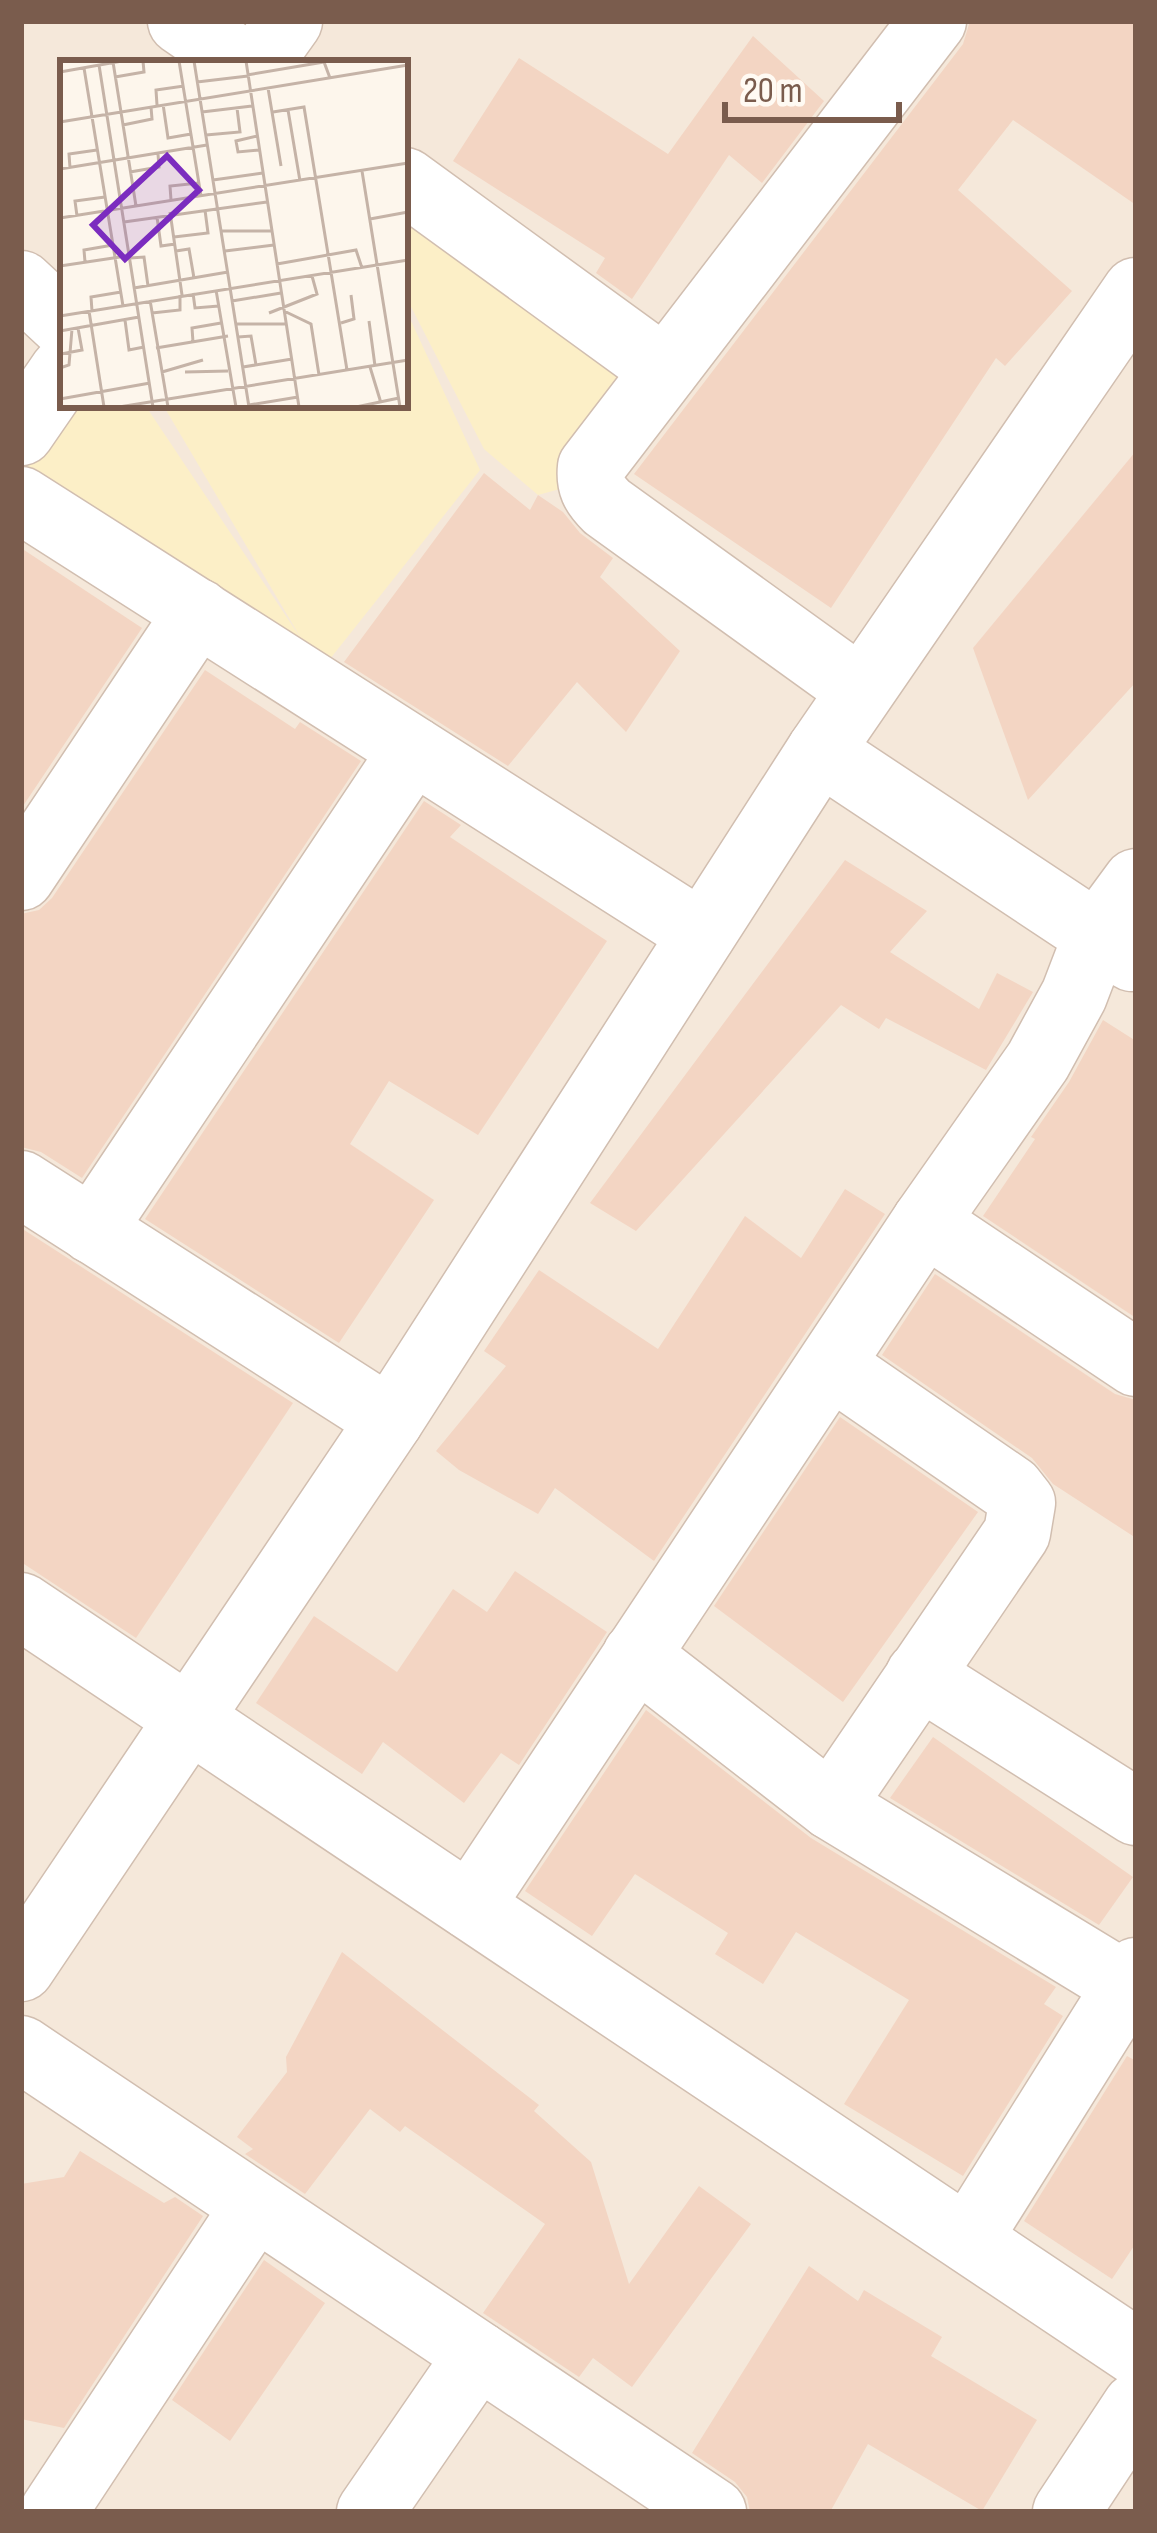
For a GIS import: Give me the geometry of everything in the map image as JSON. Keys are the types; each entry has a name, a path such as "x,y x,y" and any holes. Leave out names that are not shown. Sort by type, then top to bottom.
{"street":[{"path":"181,21 238,60"},
{"path":"261,60 289,21"},
{"path":"861,690 607,507 594,493 591,466 933,21"},
{"path":"408,183 665,370"},
{"path":"21,284 60,320"},
{"path":"21,1968 390,1420 820,751 1136,290"},
{"path":"21,432 60,375"},
{"path":"21,500 702,934"},
{"path":"21,877 198,613"},
{"path":"92,1230 413,750"},
{"path":"820,751 1117,948"},
{"path":"470,1906 925,1222 1038,1061 1074,995 1117,948 1136,882"},
{"path":"21,1184 390,1420"},
{"path":"925,1222 1136,1363"},
{"path":"831,1365 1011,1489 1022,1503 1017,1533 831,1805"},
{"path":"21,1606 1136,2352"},
{"path":"636,1655 831,1805 1131,1979 968,2239"},
{"path":"920,1676 1136,1812"},
{"path":"21,2049 698,2508"},
{"path":"53,2512 255,2206"},
{"path":"370,2512 478,2355"},
{"path":"1066,2512 1136,2406"}],"shaded area":[{"path":"21,21 1136,21 1136,2512 21,2512"}],"sand":[{"path":"408,204 652,361 567,487 538,495 484,449 408,301"},
{"path":"408,314 480,470 322,669 21,485 21,451 60,408 147,408 302,640 165,408 408,408"}],"building":[{"path":"970,21 1136,21 1136,205 1013,120 958,190 1072,291 1005,366 996,358 831,608 634,474 963,44"},
{"path":"753,36 824,101 762,183 729,155 632,299 596,273 605,258 453,161 519,58 668,154"},
{"path":"1136,451 1136,682 1028,800 973,648"},
{"path":"484,473 530,510 538,495 563,512 580,533 613,558 600,577 680,651 626,732 577,682 508,766 344,662"},
{"path":"21,548 142,628 21,809"},
{"path":"205,670 295,729 300,722 361,761 82,1178 41,1152 21,1147 21,914 39,910 52,898"},
{"path":"424,801 461,825 450,837 607,941 478,1135 389,1081 350,1144 434,1200 339,1343 145,1219"},
{"path":"845,860 927,911 890,952 979,1009 997,973 1033,992 986,1070 886,1018 879,1029 841,1005 636,1231 590,1203"},
{"path":"1103,1020 1136,1041 1136,1318 983,1216 1035,1139 1031,1137"},
{"path":"845,1189 885,1214 654,1561 555,1488 538,1514 459,1470 436,1451 506,1366 484,1351 539,1270 658,1349 745,1216 801,1258"},
{"path":"21,1228 293,1403 136,1638 21,1562"},
{"path":"935,1274 1115,1394 1136,1400 1136,1538 1053,1484 1032,1458 882,1355"},
{"path":"840,1417 978,1512 843,1702 714,1606"},
{"path":"515,1571 607,1632 519,1765 501,1753 464,1803 383,1742 362,1774 256,1703 314,1616 397,1672 453,1589 487,1612"},
{"path":"646,1710 811,1838 1056,1987 1044,2004 1063,2016 963,2176 844,2104 909,2000 796,1932 763,1984 715,1954 728,1933 635,1874 592,1936 525,1891"},
{"path":"933,1737 1133,1877 1099,1925 890,1798"},
{"path":"342,1952 539,2105 534,2111 591,2162 629,2284 699,2186 751,2224 632,2387 593,2358 579,2377 483,2313 545,2224 405,2126 400,2132 370,2109 305,2194 245,2154 253,2149 237,2137 287,2072 286,2057"},
{"path":"1127,2056 1136,2061 1136,2243 1112,2279 1024,2221"},
{"path":"80,2151 164,2203 175,2197 203,2216 64,2428 21,2419 21,2184 64,2177"},
{"path":"264,2260 325,2303 230,2441 172,2400"},
{"path":"809,2266 858,2301 864,2290 942,2337 931,2356 1037,2420 982,2511 868,2444 830,2512 750,2512 747,2497 735,2482 692,2453"}]}
